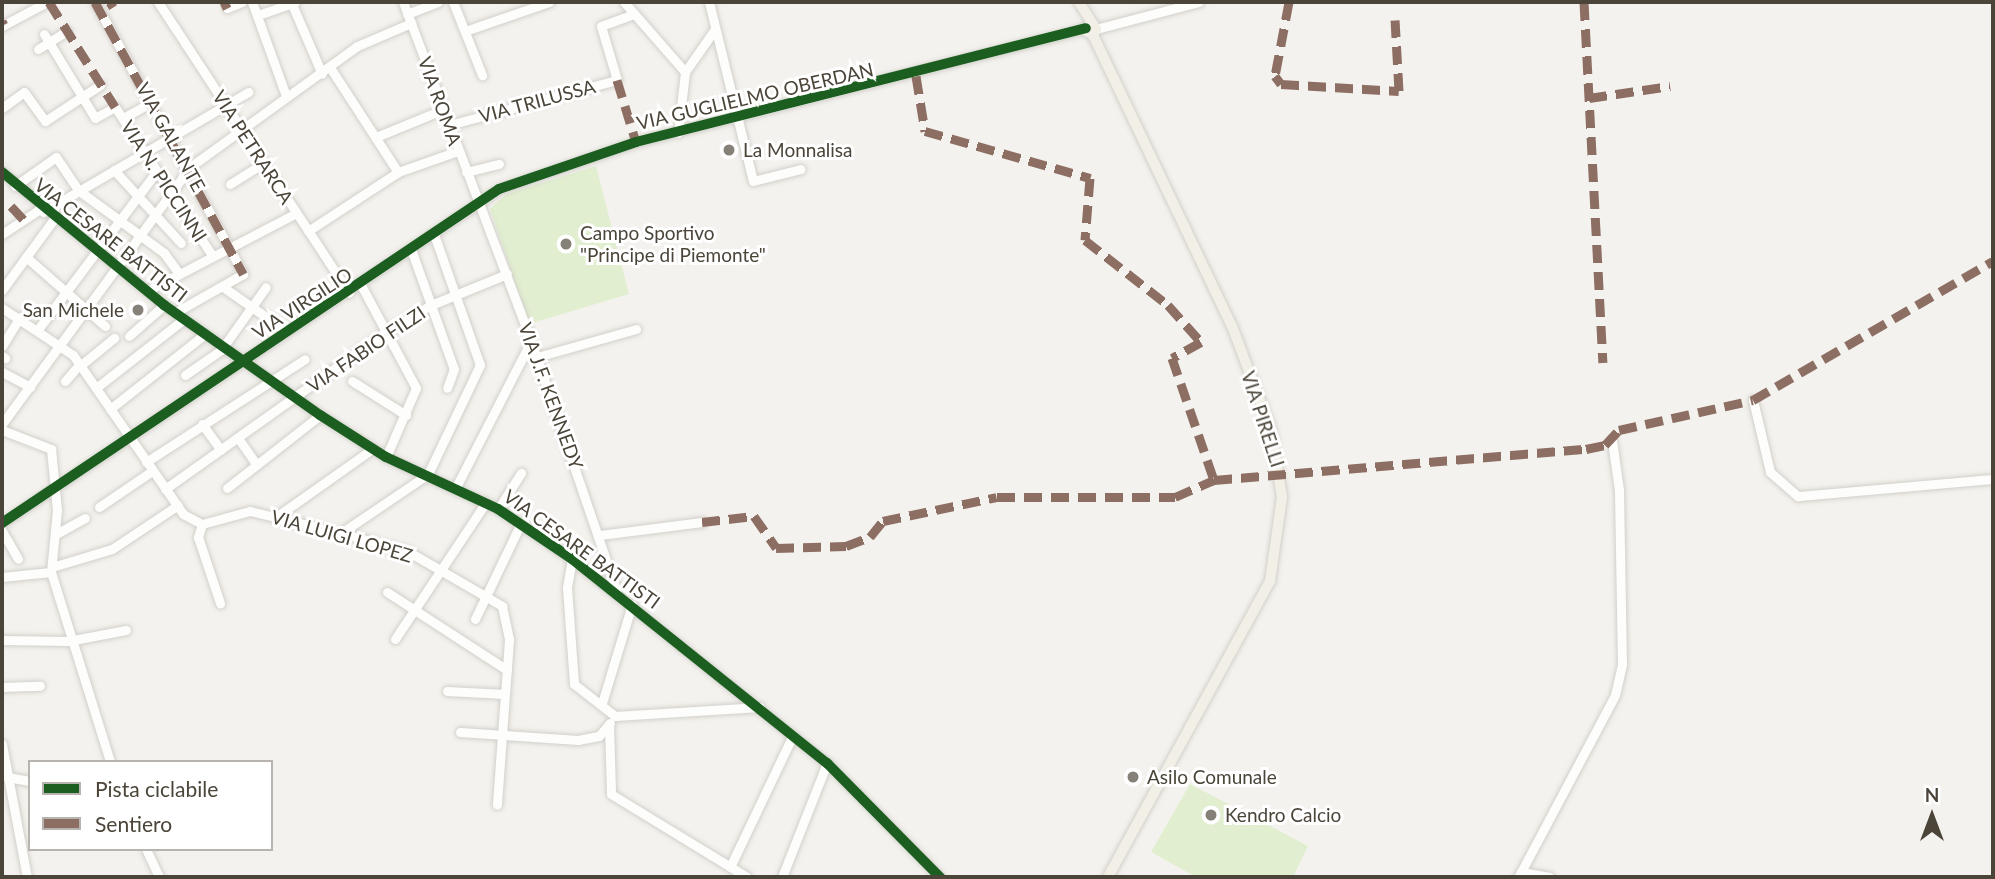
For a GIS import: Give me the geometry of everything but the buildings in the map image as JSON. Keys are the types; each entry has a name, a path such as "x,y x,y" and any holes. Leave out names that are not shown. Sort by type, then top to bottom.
{"main road":[{"name":"VIA PIRELLI","path":"1079,2 1231,326 1270,430 1282,497 1270,581 1108,877"}],"street":[{"path":"2,26 47,2"},
{"name":"VIA GALANTE","path":"95,2 190,167 243,274 223,287"},
{"name":"VIA PETRARCA","path":"159,2 349,293"},
{"path":"227,8 242,2"},
{"path":"253,2 286,96"},
{"path":"258,15 293,2 326,71 376,137 398,172"},
{"name":"VIA ROMA","path":"403,2 477,201"},
{"path":"2,424 190,167 357,46 438,2"},
{"path":"453,2 482,75"},
{"path":"465,31 549,2"},
{"path":"624,2 685,72"},
{"path":"709,2 753,181 801,169"},
{"name":"VIA GUGLIELMO OBERDAN","path":"477,201 678,132 1199,2"},
{"name":"VIA TRILUSSA","path":"449,125 617,80 601,26 635,14"},
{"path":"678,132 685,72 715,29"},
{"path":"38,49 47,39 66,31"},
{"path":"47,39 82,97"},
{"path":"2,108 24,92 45,121 100,85"},
{"path":"2,234 248,92"},
{"name":"VIA N. PICCINNI","path":"82,97 94,118 116,107 212,255"},
{"path":"123,118 152,102"},
{"path":"376,137 444,109"},
{"path":"308,231 398,172 458,151"},
{"path":"15,186 56,157 78,190 140,235 178,272"},
{"path":"230,184 264,163"},
{"path":"466,172 499,164"},
{"path":"114,170 181,243"},
{"path":"39,328 157,171"},
{"name":"VIA CESARE BATTISTI","path":"2,172 42,211 118,264 164,305 320,415 386,457 456,487 522,523 617,592 827,763 940,877"},
{"name":"VIA VIRGILIO","path":"2,523 129,436 246,361 286,331 435,237 477,201"},
{"name":"VIA J.F. KENNEDY","path":"477,201 537,357 600,535 617,592"},
{"path":"2,290 5,278 26,257 53,219 54,206"},
{"path":"147,290 296,213"},
{"path":"341,533 428,474 481,365 435,237"},
{"path":"412,252 454,369 447,388"},
{"path":"26,257 104,326"},
{"name":"VIA FABIO FILZI","path":"165,489 386,332 431,305 507,274"},
{"path":"361,285 416,388 386,457"},
{"path":"96,388 180,315 223,287 286,331"},
{"path":"185,375 223,346 266,287"},
{"path":"129,336 164,305"},
{"path":"2,307 60,342 80,365 165,489 178,505 202,524 198,537 220,603"},
{"path":"2,346 20,317"},
{"path":"537,357 636,329"},
{"path":"110,409 205,334"},
{"path":"65,381 80,365 114,338"},
{"path":"456,487 531,341"},
{"path":"146,462 305,359"},
{"path":"2,372 30,387"},
{"path":"352,381 406,415"},
{"path":"1753,400 1770,472 1798,496 1993,479"},
{"path":"227,488 320,415"},
{"path":"202,424 220,450"},
{"path":"2,430 51,449 57,485 52,569 68,641 109,760"},
{"path":"238,438 256,464"},
{"path":"1550,877 1520,874 1615,695 1622,664 1619,490 1612,441"},
{"path":"276,517 372,449"},
{"path":"99,507 152,471"},
{"path":"498,509 521,473"},
{"path":"395,639 485,502"},
{"path":"2,578 52,569 112,549 178,505"},
{"name":"VIA LUIGI LOPEZ","path":"202,524 243,511 276,517 341,533 440,569 487,596 507,615 507,670"},
{"path":"56,534 86,518"},
{"path":"600,535 702,522"},
{"path":"475,619 522,523"},
{"path":"2,531 18,559"},
{"path":"572,559 567,588 574,684 615,716 760,707"},
{"path":"387,592 507,670 497,805"},
{"path":"601,703 632,604"},
{"path":"2,640 68,641 126,630"},
{"path":"2,687 40,686"},
{"path":"447,691 505,694"},
{"path":"460,732 578,740 599,736 615,716"},
{"path":"609,725 611,794 747,877"},
{"path":"730,867 793,735"},
{"path":"2,744 27,877"},
{"path":"782,877 827,763"},
{"path":"8,777 28,781"},
{"path":"147,851 159,877"}],"green space":[{"name":"Campo Sportivo \"Principe di Piemonte\"","path":"596,166 629,294 529,324 490,209 506,194"},
{"name":"Kendro Calcio","path":"1190,784 1308,846 1293,877 1196,877 1151,852"}],"marked path":[{"path":"49,2 115,107"},
{"path":"95,2 243,274"},
{"path":"110,2 113,7"},
{"path":"224,2 227,8"},
{"path":"1289,2 1275,76 1281,84 1399,91 1395,20"},
{"path":"1584,2 1603,362"},
{"path":"2,21 4,25"},
{"path":"916,76 925,131 1090,178 1085,240 1168,305 1201,342 1172,358 1214,480"},
{"path":"617,80 636,142"},
{"path":"1589,98 1670,86"},
{"path":"11,206 26,222"},
{"path":"702,522 754,516 776,548 846,546 870,537 883,521 997,497 1175,497 1214,480 1586,449 1605,445 1619,430 1753,400 1993,261"}],"cycle path":[{"path":"2,523 499,189 636,142 1086,28"},
{"path":"2,172 164,305 320,415 386,457 498,509 572,559 827,763 940,877"}],"place":[{"name":"La Monnalisa","path":"729,150"},
{"name":"Campo Sportivo \"Principe di Piemonte\"","path":"566,244"},
{"name":"San Michele","path":"138,310"},
{"name":"Asilo Comunale","path":"1133,777"},
{"name":"Kendro Calcio","path":"1211,815"}]}
